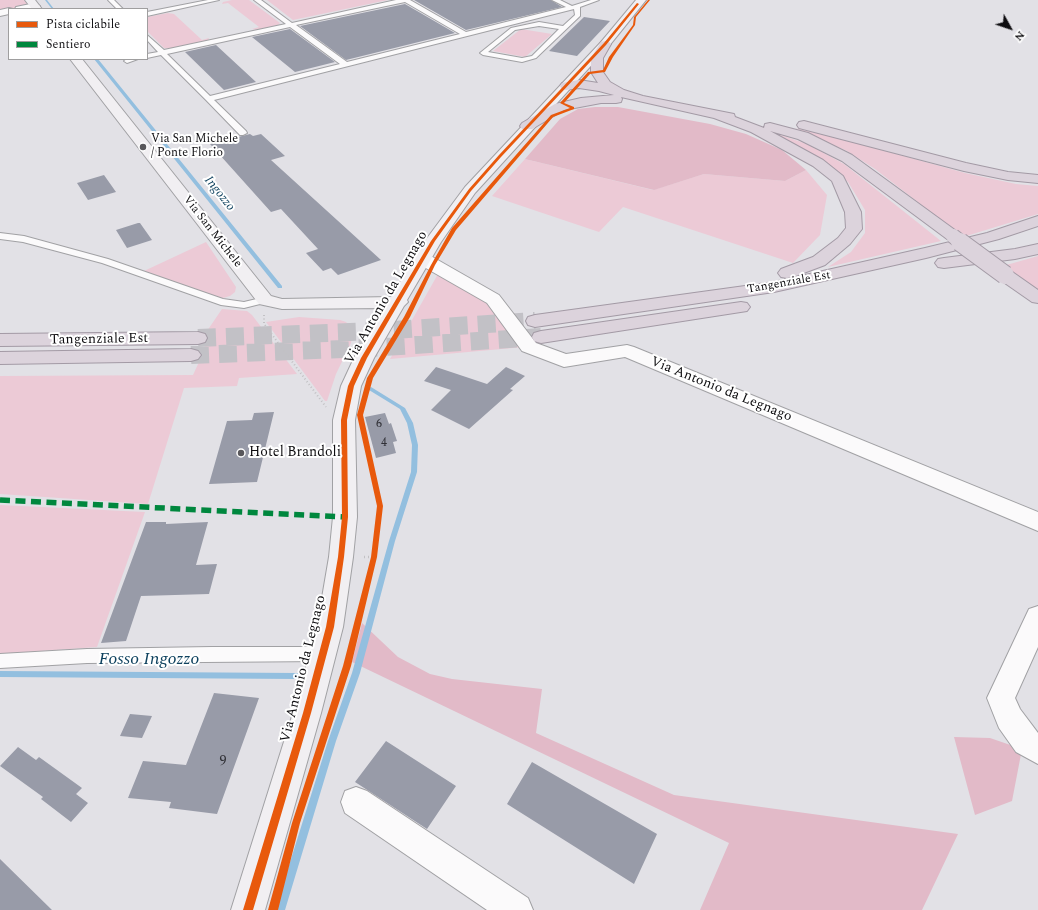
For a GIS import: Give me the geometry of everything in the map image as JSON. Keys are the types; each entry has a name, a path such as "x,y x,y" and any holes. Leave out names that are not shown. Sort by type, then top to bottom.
{"highway":[{"path":"605,44 597,58 597,72 605,84 619,92"},
{"path":"566,86 579,84 619,92 641,100"},
{"path":"566,86 572,92 601,99"},
{"path":"527,126 560,108 581,102 601,99 641,100 716,114 803,136 822,144 847,158 1038,298"},
{"path":"716,114 788,122 858,138 964,167 1008,176 1038,179"},
{"path":"592,314 660,294 783,274 819,261 844,241 854,229 853,212 838,179 818,163 756,130 716,114"},
{"name":"Tangenziale Est","path":"1038,221 993,236 852,271 774,286 592,314 538,329 673,318 792,298 944,263 1038,234"},
{"path":"944,263 1015,254 1038,249"},
{"name":"Tangenziale Est","path":"0,340 195,347 0,358"}],"street":[{"name":"Via Antonio da Legnago","path":"248,910 307,713 330,627 341,557 345,517 344,420 351,386 364,358 399,302 423,259 470,190 527,126 605,44 641,0"},
{"path":"24,8 34,5"},
{"name":"Via San Michele","path":"77,60 265,300"},
{"name":"Via Antonio da Legnago","path":"423,259 493,299 529,347 564,361 627,351 1038,522"},
{"path":"265,300 282,304 399,302"},
{"path":"1038,617 1001,698 1009,718 1026,742 1038,749"},
{"path":"356,802 516,910"}],"lane":[{"path":"111,0 119,8"},
{"path":"148,14 216,0"},
{"path":"257,0 345,64"},
{"path":"148,56 405,0 465,34"},
{"path":"555,0 574,7 578,15 534,56 522,60 483,53 513,29 539,24 564,28"},
{"path":"208,98 574,7 596,0"},
{"path":"148,37 243,133"},
{"path":"127,61 131,60"},
{"path":"0,236 24,239 105,261 221,302 244,305 265,300"},
{"path":"0,662 95,656 322,654"}],"path":[{"path":"265,300 264,324 324,406 329,409"},
{"path":"372,564 375,550"},
{"path":"341,557 374,557"}],"shaded area":[{"path":"0,0 29,0 35,6 29,8 8,8 8,10 0,14"},
{"path":"232,0 249,0 280,23 277,26 258,30 252,29 259,27 228,3 222,4 223,2"},
{"path":"267,0 388,0 293,20"},
{"path":"168,13 174,14 202,40 209,38 208,41 172,49 164,48 148,32 148,17"},
{"path":"521,29 552,34 525,57 493,51"},
{"path":"618,107 710,124 746,134 782,150 806,170 785,181 704,174 654,190 525,159 560,119 578,109"},
{"path":"795,128 857,143 965,173 1016,184 1038,186 1038,214 963,237 875,169 847,151"},
{"path":"766,130 807,144 844,164 941,241 828,267 851,252 865,233 865,210 848,182 825,162 804,149"},
{"path":"525,159 653,190 704,174 785,181 806,170 827,195 820,235 793,263 623,207 599,232 492,196"},
{"path":"206,242 236,287 235,292 230,296 223,298 215,297 144,271"},
{"path":"1038,256 1038,291 1003,266"},
{"path":"438,274 486,300 524,347 390,359"},
{"path":"222,309 247,311 252,315 297,374 239,378 237,386 184,388 148,504 0,494 0,376 193,375 205,346 207,331"},
{"path":"299,317 340,320 346,322 353,329 351,343 336,374 327,401 325,401 266,322"},
{"path":"0,505 145,512 97,647 0,654"},
{"path":"362,623 398,657 430,674 452,679 542,689 536,733 674,795 958,834 922,910 700,910 729,843 352,662"},
{"path":"954,737 990,738 1022,749 1012,801 975,815"}],"building":[{"path":"414,0 551,0 562,7 466,30"},
{"path":"405,4 455,33 346,60 300,26"},
{"path":"584,17 610,21 577,56 549,51"},
{"path":"290,29 335,62 295,72 252,37"},
{"path":"216,45 256,82 224,90 185,52"},
{"path":"250,134 253,136 261,134 285,156 271,160 381,260 338,275 331,268 323,271 306,253 318,249 281,209 271,212 210,144"},
{"path":"104,175 116,192 88,200 77,183"},
{"path":"140,223 152,240 127,248 116,230"},
{"path":"436,367 487,384 506,367 525,376 510,389 513,390 469,429 431,410 451,390 424,381"},
{"name":"Hotel Brandoli","path":"274,412 257,482 209,484 227,421 252,420 254,413"},
{"path":"385,413 389,424 391,423 397,441 393,442 396,453 376,458 365,417"},
{"path":"146,522 166,522 166,524 208,522 196,565 217,564 209,594 141,596 126,641 101,643"},
{"path":"214,693 259,698 217,814 169,808 171,802 128,798 143,761 186,765"},
{"path":"130,714 152,716 142,738 120,736"},
{"path":"386,741 456,786 427,829 355,782"},
{"path":"18,747 36,760 39,757 82,788 76,794 88,803 71,822 41,799 43,797 0,766"},
{"path":"532,762 657,834 634,884 507,804"},
{"path":"0,859 52,910 0,910"}],"waterway":[{"name":"Ingozzo","path":"46,0 52,8"},
{"name":"Ingozzo","path":"97,60 280,287"},
{"path":"280,910 332,741 356,673 392,541 414,472 415,445 410,423 402,408 371,389"},
{"name":"Fosso Ingozzo","path":"0,674 297,676"}],"tunnel":[{"path":"198,338 377,331 535,321"},
{"path":"191,355 368,348 541,337"}],"marked path":[{"path":"0,500 345,517"}],"cycle path":[{"path":"273,910 296,823 347,666 374,557 380,506 360,415 370,378 407,317 433,265 454,229 552,116 573,108 562,103 589,73 604,71 611,57 634,25 635,17 649,0"},
{"path":"248,910 307,713 330,627 341,557 345,517 344,420 351,386 364,358 433,241 470,190 605,44 638,4"}],"place":[{"name":"Via San Michele / Ponte Florio","path":"143,147"},
{"name":"Hotel Brandoli","path":"241,453"}]}
